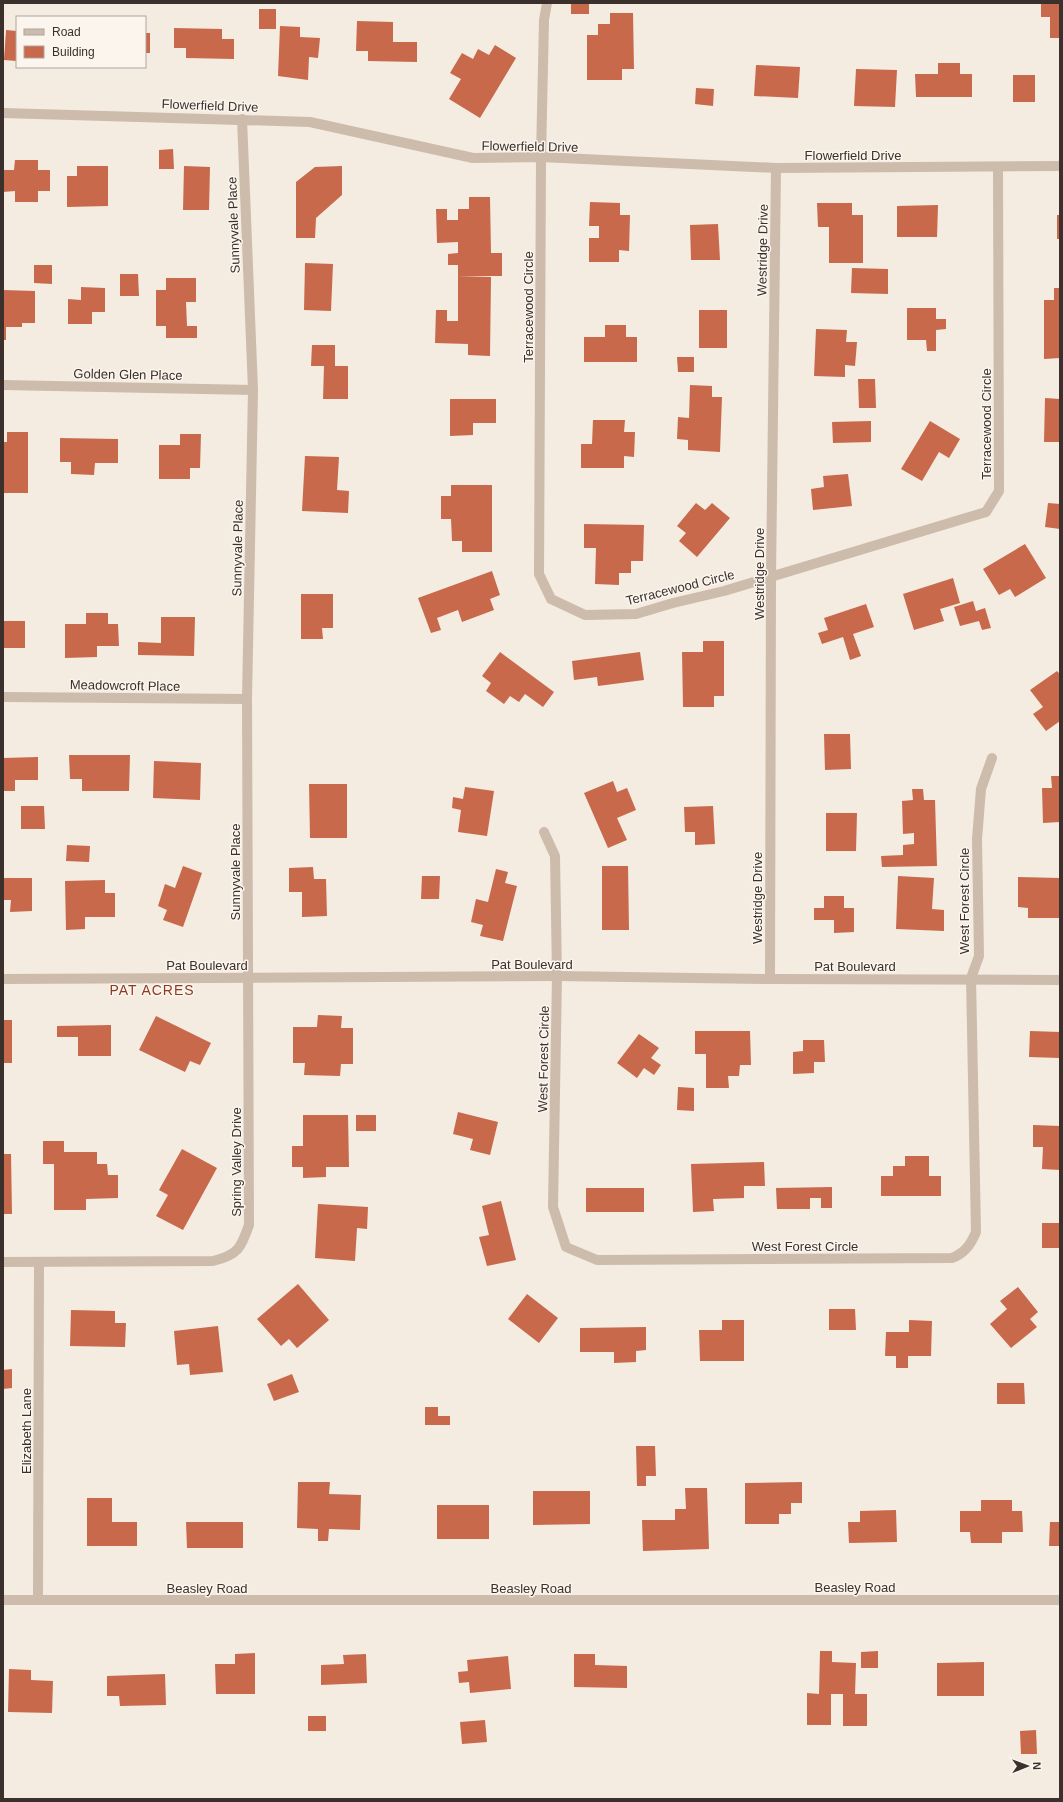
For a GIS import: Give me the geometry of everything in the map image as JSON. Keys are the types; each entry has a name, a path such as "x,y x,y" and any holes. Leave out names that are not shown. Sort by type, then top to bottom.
{"street":[{"name":"Terracewood Circle","path":"547,3 544,20 542,157 540,574 551,599 585,615 636,614 673,603 724,591 986,512 1000,491 998,167"},
{"name":"Flowerfield Drive","path":"3,113 310,122 473,158 542,157 776,168 1060,166"},
{"name":"Sunnyvale Place","path":"242,119 253,390 247,699 248,978"},
{"name":"Westridge Drive","path":"770,979 771,576 776,168"},
{"name":"Golden Glen Place","path":"3,385 253,390"},
{"name":"Meadowcroft Place","path":"3,697 247,699"},
{"name":"West Forest Circle","path":"544,832 555,856 557,976 553,1207 566,1247 597,1260 945,1259 959,1255 971,1245 976,1232 971,978 979,956 977,839 981,790 992,758"},
{"name":"Pat Boulevard","path":"3,979 557,976 770,979 971,978 1060,980"},
{"name":"Spring Valley Drive","path":"3,1262 214,1261 228,1258 241,1246 249,1225 248,978"},
{"name":"Elizabeth Lane","path":"38,1600 39,1262"},
{"name":"Beasley Road","path":"3,1600 1060,1600"}],"building":[{"path":"571,3 589,3 589,14 571,14"},
{"path":"1041,3 1060,3 1060,38 1050,38 1050,17 1041,17"},
{"path":"259,9 276,9 276,29 259,29"},
{"path":"610,13 633,13 634,69 622,69 622,80 587,80 587,35 598,35 598,24 610,24"},
{"path":"357,21 393,22 393,42 417,42 417,62 368,61 368,51 356,51"},
{"path":"280,26 300,27 300,37 320,38 318,58 309,57 308,80 278,76"},
{"path":"174,28 222,29 222,39 234,39 234,59 186,58 186,48 174,48"},
{"path":"6,30 16,31 16,61 4,60"},
{"path":"146,33 150,33 150,53 146,53"},
{"path":"495,45 516,58 480,118 449,99 461,79 450,73 462,53 473,59 478,49 489,55"},
{"path":"938,63 960,63 960,74 972,74 972,97 916,97 915,74 938,74"},
{"path":"756,65 800,67 798,98 754,96"},
{"path":"856,69 897,70 895,107 854,106"},
{"path":"1013,75 1035,75 1035,102 1013,102"},
{"path":"696,88 714,89 713,106 695,104"},
{"path":"173,149 174,169 159,169 159,150"},
{"path":"15,160 38,160 38,170 50,170 50,191 38,191 38,202 15,202 15,191 3,192 3,170 14,170"},
{"path":"77,166 108,166 108,206 67,207 67,176 77,176"},
{"path":"184,166 210,167 209,210 183,210"},
{"path":"342,166 342,195 316,218 315,238 296,238 296,182 315,167"},
{"path":"469,197 490,197 491,253 502,253 502,276 458,276 458,265 448,265 448,254 458,253 458,242 437,243 436,209 447,209 447,220 458,220 458,209 469,209"},
{"path":"590,202 620,203 620,215 630,215 629,251 619,250 619,262 589,262 589,238 599,238 599,226 589,226"},
{"path":"817,203 852,203 852,215 863,215 863,263 829,263 829,227 818,227"},
{"path":"938,205 937,237 897,237 897,206"},
{"path":"1057,215 1060,215 1060,239 1057,239"},
{"path":"718,224 720,260 691,260 690,225"},
{"path":"305,263 333,264 331,311 304,310"},
{"path":"34,265 52,265 52,284 34,283"},
{"path":"852,268 888,269 888,294 851,293"},
{"path":"120,274 138,274 139,296 120,296"},
{"path":"458,276 491,277 490,356 468,355 468,344 435,343 436,310 447,310 447,321 458,321"},
{"path":"166,278 196,278 196,302 186,302 187,326 197,326 197,338 166,338 166,326 156,326 156,290 166,290"},
{"path":"81,287 105,288 105,312 92,312 92,324 68,324 68,299 81,300"},
{"path":"1054,288 1060,288 1060,358 1044,359 1044,300 1054,300"},
{"path":"3,290 35,291 35,323 22,323 22,327 6,327 6,340 3,340"},
{"path":"907,308 936,308 936,319 946,319 946,329 936,330 936,351 927,351 926,340 907,340"},
{"path":"699,310 727,310 727,348 699,348"},
{"path":"605,325 626,325 626,337 637,337 637,362 584,362 584,337 605,337"},
{"path":"816,329 847,330 846,342 857,342 855,366 845,365 845,377 814,376"},
{"path":"312,345 335,345 335,366 348,366 348,399 323,399 324,366 311,366"},
{"path":"677,357 694,357 694,372 678,372"},
{"path":"858,379 875,379 876,408 859,408"},
{"path":"690,385 712,386 712,397 722,397 720,452 688,450 688,440 677,439 678,417 689,418"},
{"path":"1045,398 1060,399 1060,442 1044,442"},
{"path":"450,399 496,399 496,423 473,423 473,435 450,436"},
{"path":"593,420 625,420 624,432 635,432 634,457 624,456 624,468 581,468 581,444 592,444"},
{"path":"871,421 871,442 833,443 832,422"},
{"path":"930,421 960,439 949,458 939,452 922,481 901,469"},
{"path":"7,432 28,432 28,493 3,493 3,442 7,442"},
{"path":"180,434 201,434 200,468 190,468 190,479 159,479 159,445 180,445"},
{"path":"60,438 118,439 118,463 95,463 94,475 71,474 71,462 60,462"},
{"path":"305,456 339,457 337,490 349,491 348,513 302,511"},
{"path":"848,474 852,506 813,510 811,489 824,487 823,476"},
{"path":"451,485 492,485 492,552 462,552 462,541 452,541 451,519 441,519 441,496 451,496"},
{"path":"696,503 705,510 712,503 730,518 697,557 679,541 686,533 677,526"},
{"path":"1048,503 1060,504 1060,529 1045,527"},
{"path":"584,524 644,525 643,561 631,561 631,573 619,573 619,585 595,584 596,548 584,548"},
{"path":"1025,544 1046,578 1015,597 1010,589 999,595 983,569"},
{"path":"492,571 500,595 490,599 494,610 462,622 458,610 437,618 441,630 431,633 418,598"},
{"path":"953,578 960,603 940,609 944,621 914,630 903,594"},
{"path":"301,594 333,594 333,628 322,628 323,639 301,639"},
{"path":"973,601 976,611 985,608 991,628 982,630 979,621 960,626 954,607"},
{"path":"866,604 874,627 853,634 861,656 850,660 843,637 822,644 818,633 828,630 824,618"},
{"path":"86,613 108,613 108,624 118,624 119,646 97,646 97,657 65,658 65,624 86,624"},
{"path":"161,617 195,617 194,656 138,655 138,642 161,643"},
{"path":"3,621 25,621 25,648 3,648"},
{"path":"703,641 724,641 724,696 714,696 714,707 683,707 682,652 703,652"},
{"path":"500,652 554,692 543,707 525,694 519,702 510,696 504,704 486,691 491,683 482,676"},
{"path":"640,652 644,680 598,686 597,677 574,680 572,661"},
{"path":"1057,671 1060,674 1060,721 1046,731 1033,714 1043,707 1030,690"},
{"path":"824,734 850,734 851,769 825,770"},
{"path":"69,755 130,755 129,791 82,791 82,779 70,779"},
{"path":"38,757 38,780 15,780 15,791 3,791 3,758"},
{"path":"154,761 201,763 200,800 153,798"},
{"path":"1051,776 1060,776 1060,822 1043,823 1042,788 1052,788"},
{"path":"613,781 617,792 627,788 636,810 617,818 627,840 608,848 584,793"},
{"path":"309,784 347,784 347,838 310,838"},
{"path":"465,787 494,791 487,836 458,832 461,810 452,808 453,797 463,799"},
{"path":"912,789 923,789 924,800 935,800 937,866 882,867 881,856 903,855 903,845 914,844 914,833 903,834 902,801 913,800"},
{"path":"21,806 44,806 45,829 21,829"},
{"path":"713,806 715,844 695,845 695,832 685,832 684,807"},
{"path":"826,813 857,813 856,851 826,851"},
{"path":"67,845 90,846 89,862 66,861"},
{"path":"183,866 202,873 183,927 163,920 167,910 158,906 165,884 175,888"},
{"path":"602,866 628,866 629,930 602,930"},
{"path":"313,867 314,879 326,879 327,916 302,917 302,892 289,892 289,868"},
{"path":"496,869 508,872 505,883 517,886 503,941 480,936 483,925 471,922 476,899 488,902"},
{"path":"422,876 440,876 439,899 421,899"},
{"path":"898,876 934,878 932,909 944,910 944,931 896,929"},
{"path":"1018,877 1060,878 1060,918 1028,918 1028,908 1018,907"},
{"path":"3,878 32,878 32,911 10,912 11,900 3,900"},
{"path":"105,880 105,893 115,893 115,917 85,917 85,929 66,930 65,881"},
{"path":"824,896 844,896 844,908 854,908 854,932 834,933 834,920 814,920 814,908 824,908"},
{"path":"318,1015 342,1016 341,1028 353,1028 353,1064 341,1064 340,1076 304,1075 305,1063 293,1063 293,1027 317,1027"},
{"path":"156,1016 211,1043 200,1065 190,1061 185,1072 139,1050"},
{"path":"3,1020 12,1020 12,1063 3,1063"},
{"path":"111,1025 111,1056 78,1056 78,1037 57,1037 57,1026"},
{"path":"695,1031 750,1031 751,1065 740,1065 739,1076 728,1076 729,1088 706,1088 706,1054 695,1054"},
{"path":"1030,1031 1060,1032 1060,1058 1029,1057"},
{"path":"639,1034 659,1048 651,1058 661,1065 654,1075 644,1068 637,1078 617,1063"},
{"path":"803,1040 824,1040 825,1062 814,1062 814,1073 793,1074 793,1052 803,1051"},
{"path":"678,1087 694,1088 694,1111 677,1110"},
{"path":"458,1112 498,1122 490,1155 470,1150 473,1139 453,1134"},
{"path":"303,1115 348,1115 349,1167 326,1167 326,1177 303,1178 303,1167 292,1167 292,1146 303,1146"},
{"path":"356,1115 376,1115 376,1131 356,1131"},
{"path":"1033,1125 1060,1126 1060,1170 1042,1169 1043,1147 1033,1147"},
{"path":"43,1141 64,1141 64,1152 97,1152 97,1164 107,1164 108,1175 118,1175 118,1198 86,1199 86,1210 54,1210 54,1164 43,1164"},
{"path":"182,1149 217,1168 183,1230 156,1216 168,1195 159,1190"},
{"path":"3,1154 11,1154 12,1214 3,1214"},
{"path":"905,1156 929,1156 929,1176 941,1176 941,1196 881,1196 881,1176 893,1176 893,1166 905,1166"},
{"path":"764,1162 765,1186 744,1186 744,1198 713,1199 714,1211 693,1212 691,1164"},
{"path":"832,1187 832,1208 821,1208 821,1198 810,1198 810,1209 777,1209 776,1188"},
{"path":"586,1188 644,1188 644,1212 586,1212"},
{"path":"501,1201 516,1260 487,1266 479,1237 489,1235 482,1206"},
{"path":"318,1204 368,1207 367,1229 357,1228 355,1261 315,1258"},
{"path":"1042,1223 1060,1223 1060,1248 1042,1248"},
{"path":"298,1284 329,1320 297,1348 289,1339 281,1346 257,1319"},
{"path":"1018,1287 1038,1312 1030,1319 1037,1327 1011,1348 990,1324 1007,1309 1000,1301"},
{"path":"527,1294 558,1318 539,1343 508,1319"},
{"path":"829,1309 855,1309 856,1330 829,1330"},
{"path":"71,1310 115,1311 115,1323 126,1323 125,1347 70,1346"},
{"path":"722,1320 744,1320 744,1361 700,1361 699,1330 722,1330"},
{"path":"909,1320 932,1321 931,1356 908,1356 908,1368 896,1368 896,1356 885,1356 886,1332 909,1332"},
{"path":"218,1326 223,1372 190,1375 189,1364 177,1365 174,1331"},
{"path":"646,1327 646,1350 636,1351 636,1362 614,1363 614,1352 580,1352 580,1328"},
{"path":"12,1369 12,1388 3,1389 3,1370"},
{"path":"292,1374 299,1392 274,1401 267,1384"},
{"path":"997,1383 1024,1383 1025,1404 997,1404"},
{"path":"425,1407 438,1407 438,1416 450,1416 450,1425 425,1425"},
{"path":"636,1446 655,1446 656,1476 646,1476 646,1486 637,1486"},
{"path":"298,1482 330,1482 329,1494 361,1495 360,1530 329,1529 328,1541 318,1541 318,1529 297,1528"},
{"path":"802,1482 802,1503 791,1503 791,1514 779,1514 779,1524 745,1524 745,1483"},
{"path":"685,1488 707,1488 709,1549 643,1551 642,1520 675,1520 675,1509 686,1509"},
{"path":"533,1491 590,1491 590,1524 533,1525"},
{"path":"87,1498 112,1498 112,1522 137,1522 137,1546 87,1546"},
{"path":"981,1500 1012,1500 1012,1511 1022,1511 1023,1532 1002,1532 1002,1543 971,1543 970,1532 960,1532 960,1511 981,1511"},
{"path":"437,1505 489,1505 489,1539 437,1539"},
{"path":"896,1510 897,1542 849,1543 848,1522 860,1522 860,1511"},
{"path":"186,1522 243,1522 243,1548 187,1548"},
{"path":"1050,1522 1060,1522 1060,1546 1049,1546"},
{"path":"820,1651 832,1651 832,1662 856,1663 855,1694 867,1694 867,1726 843,1726 843,1694 831,1694 831,1725 807,1725 807,1693 819,1694"},
{"path":"878,1651 878,1668 861,1668 861,1652"},
{"path":"255,1653 255,1694 216,1694 215,1664 235,1664 235,1654"},
{"path":"366,1654 367,1683 321,1685 321,1665 344,1664 343,1655"},
{"path":"574,1654 595,1654 595,1665 627,1666 627,1688 574,1687"},
{"path":"508,1656 511,1689 470,1693 469,1682 459,1683 458,1672 468,1671 467,1660"},
{"path":"984,1662 984,1696 937,1696 937,1663"},
{"path":"9,1669 31,1670 31,1680 53,1681 52,1713 8,1712"},
{"path":"165,1674 166,1705 120,1706 119,1696 107,1696 107,1676"},
{"path":"308,1716 326,1716 326,1731 308,1731"},
{"path":"485,1720 487,1742 462,1744 460,1722"},
{"path":"1036,1730 1037,1754 1021,1754 1020,1731"}],"district":[{"name":"PAT ACRES","path":"152,990"}]}
